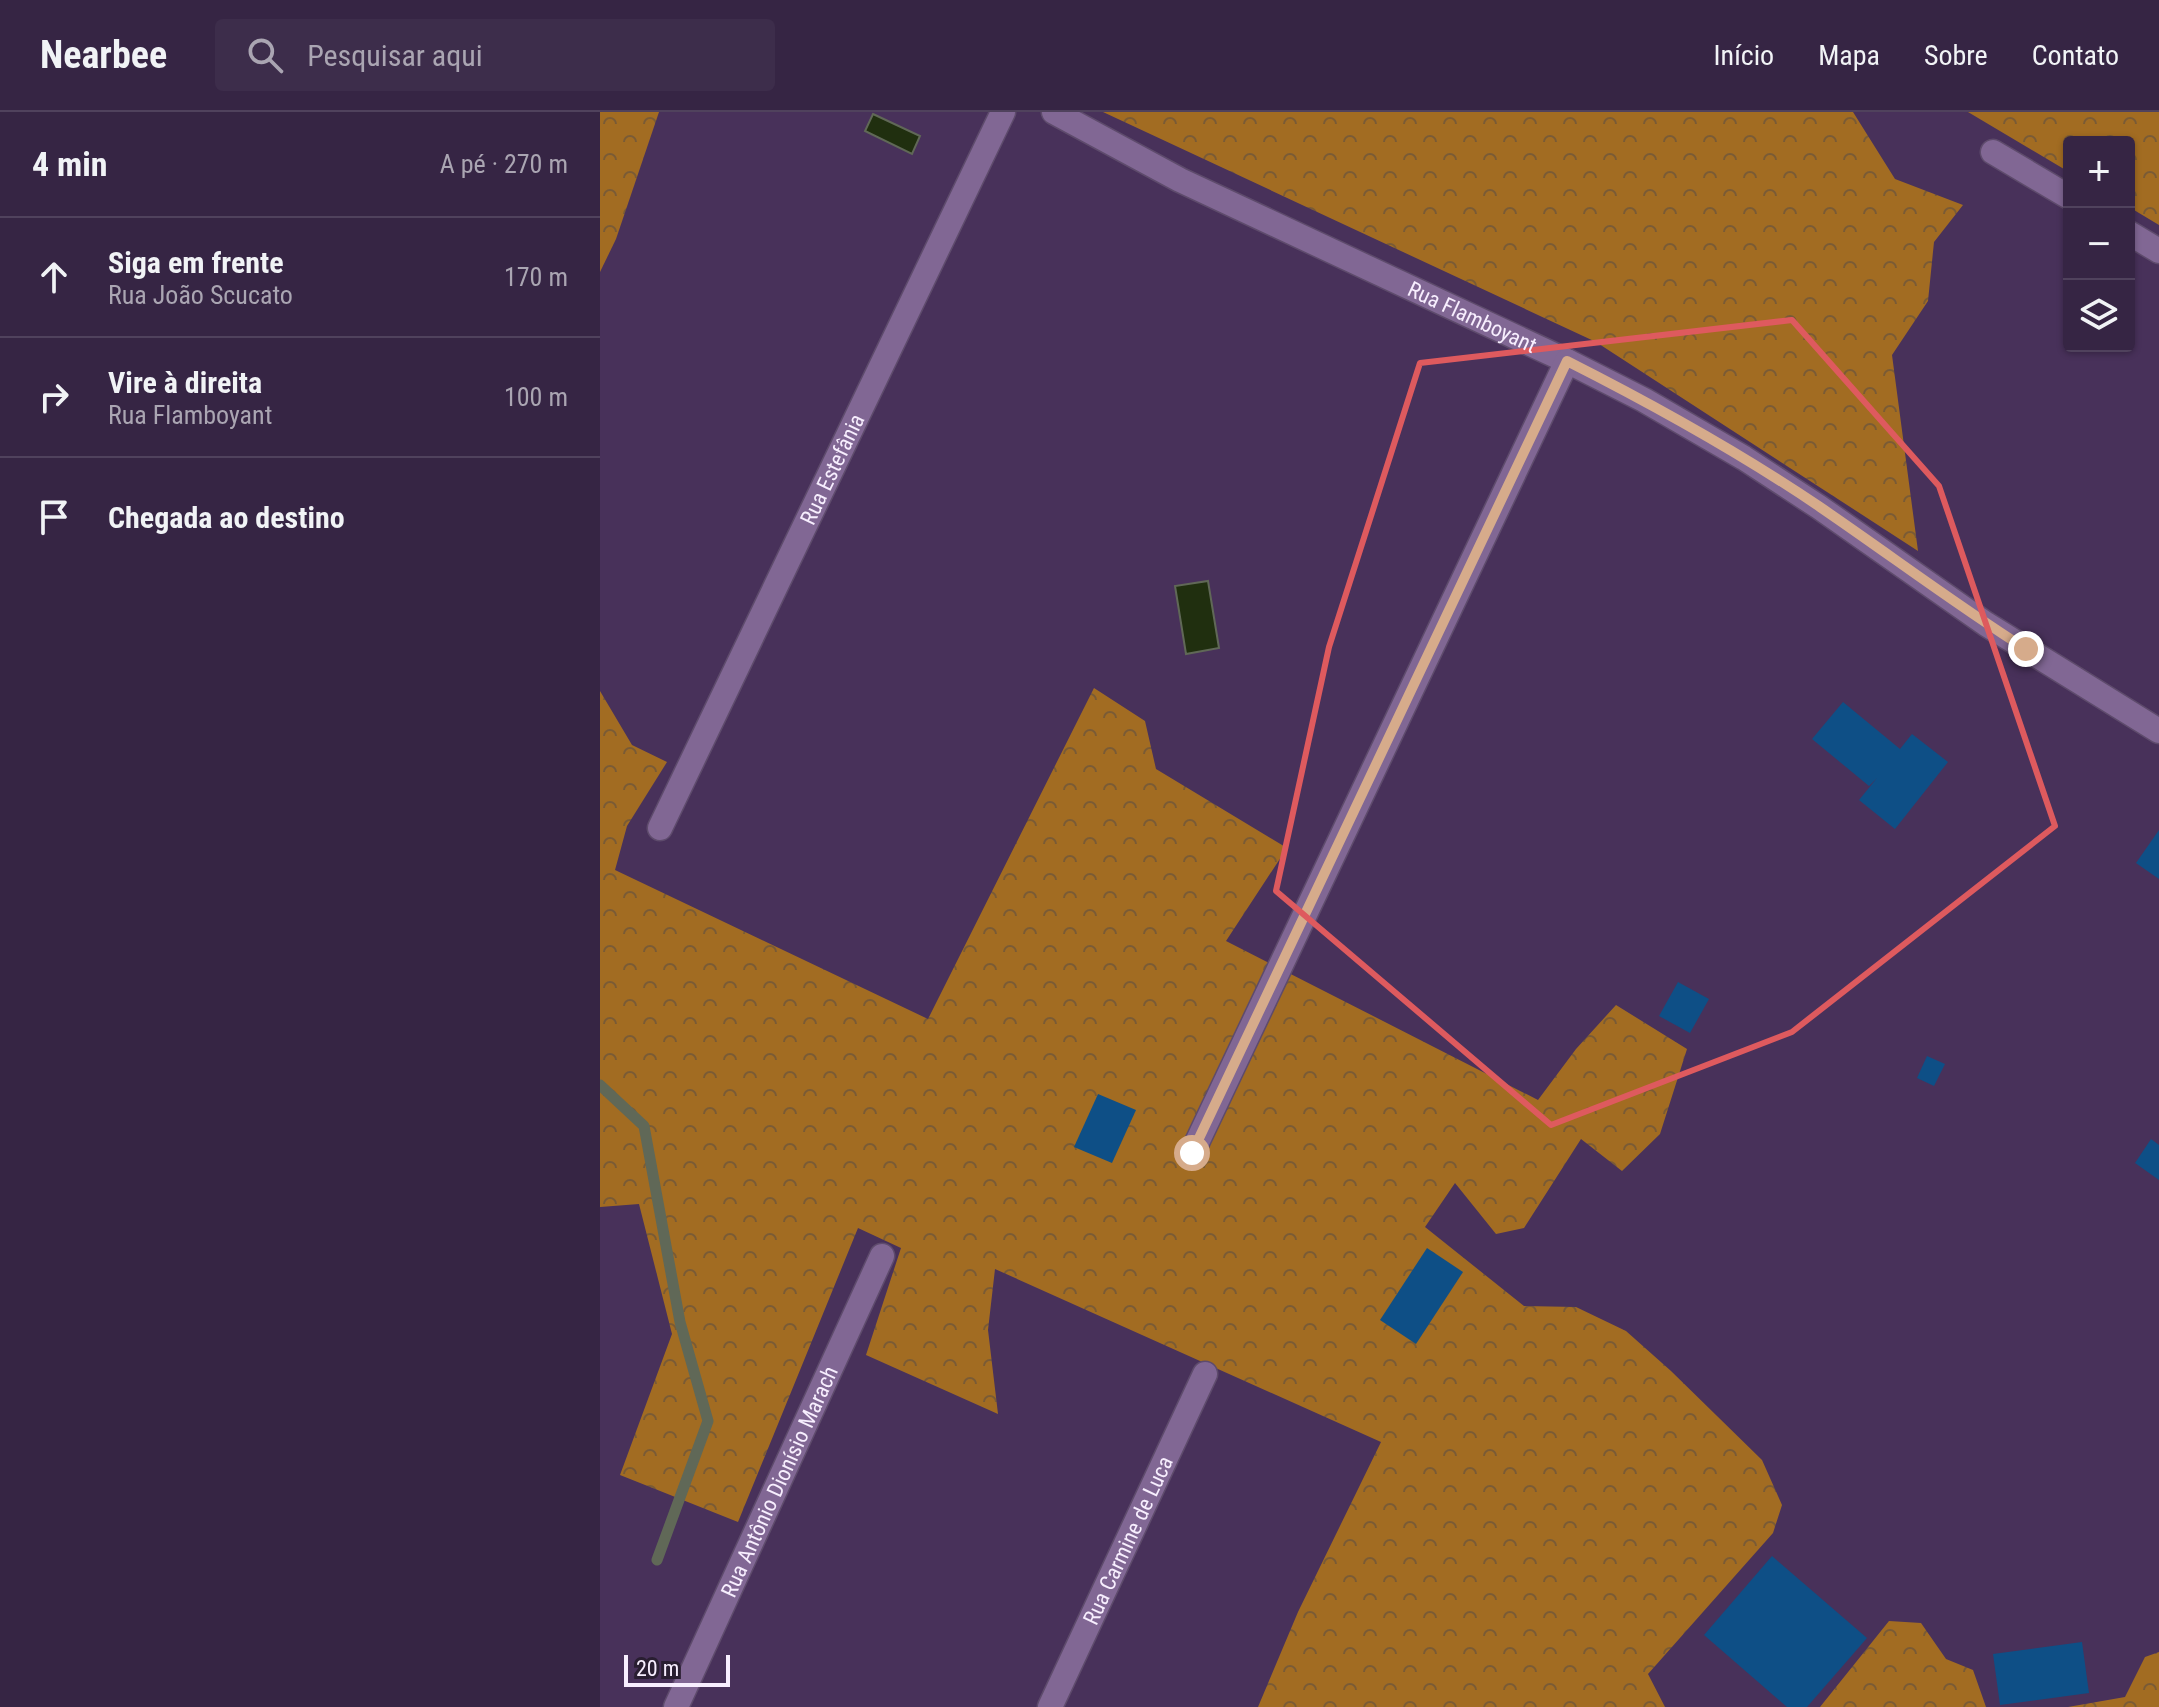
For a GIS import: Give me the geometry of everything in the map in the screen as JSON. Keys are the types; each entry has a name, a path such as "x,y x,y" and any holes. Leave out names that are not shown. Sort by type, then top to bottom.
{"street":[{"name":"Rua Estefânia","path":"660,828 1003,112"},
{"name":"Rua Flamboyant","path":"1054,112 1180,180 1644,400 1744,458 1986,624 2159,731"},
{"path":"1993,152 2063,193"},
{"path":"2135,237 2159,251"},
{"path":"1192,1153 1567,361"},
{"name":"Rua Antônio Dionísio Marach","path":"676,1707 882,1256"},
{"name":"Rua Carmine de Luca","path":"1050,1707 1205,1374"}],"highlighted area":[{"path":"1792,320 1939,486 2055,826 1792,1032 1551,1125 1276,891 1329,647 1420,363"}],"green space":[{"path":"600,112 659,112 616,239 600,272"},
{"path":"1103,112 1853,112 1895,179 1963,205 1934,242 1928,301 1892,355 1918,551 1596,342"},
{"path":"1968,112 2159,112 2159,225 2135,211 2135,136 2063,136 2063,168"},
{"path":"1094,688 1145,721 1156,769 1287,848 1226,941 1538,1100 1576,1049 1616,1005 1687,1049 1660,1134 1622,1171 1581,1139 1524,1228 1496,1234 1455,1183 1425,1227 1524,1306 1576,1307 1626,1331 1762,1460 1782,1505 1773,1533 1648,1674 1665,1707 1258,1707 1298,1612 1381,1442 995,1269 988,1330 998,1414 866,1355 901,1248 858,1228 738,1522 620,1475 672,1334 639,1204 600,1207 600,691 632,745 667,762 627,826 615,870 928,1019"},
{"path":"1889,1621 1921,1623 1946,1659 1973,1670 1986,1707 1820,1707"},
{"path":"2159,1652 2159,1707 2068,1707 2125,1697 2145,1657"}],"shaded area":[{"path":"873,114 920,136 912,154 865,131"},
{"path":"1208,581 1219,648 1186,654 1175,586"}],"building":[{"path":"1843,702 1900,749 1912,734 1948,762 1895,829 1859,800 1877,778 1869,786 1812,739"},
{"path":"2159,830 2159,879 2136,863"},
{"path":"1678,982 1709,999 1690,1033 1659,1016"},
{"path":"1927,1056 1945,1064 1934,1086 1917,1078"},
{"path":"1098,1094 1136,1110 1112,1163 1074,1147"},
{"path":"2151,1139 2159,1145 2159,1180 2135,1163"},
{"path":"1427,1248 1463,1272 1416,1344 1380,1320"},
{"path":"1772,1556 1867,1638 1807,1707 1787,1707 1704,1635"},
{"path":"2082,1642 2089,1693 2000,1705 1993,1654"}],"waterway":[{"path":"600,1085 644,1126 680,1322 708,1421 657,1560"}],"route":[{"path":"1192,1153 1567,361 1644,400 1744,458 2026,649"}]}
